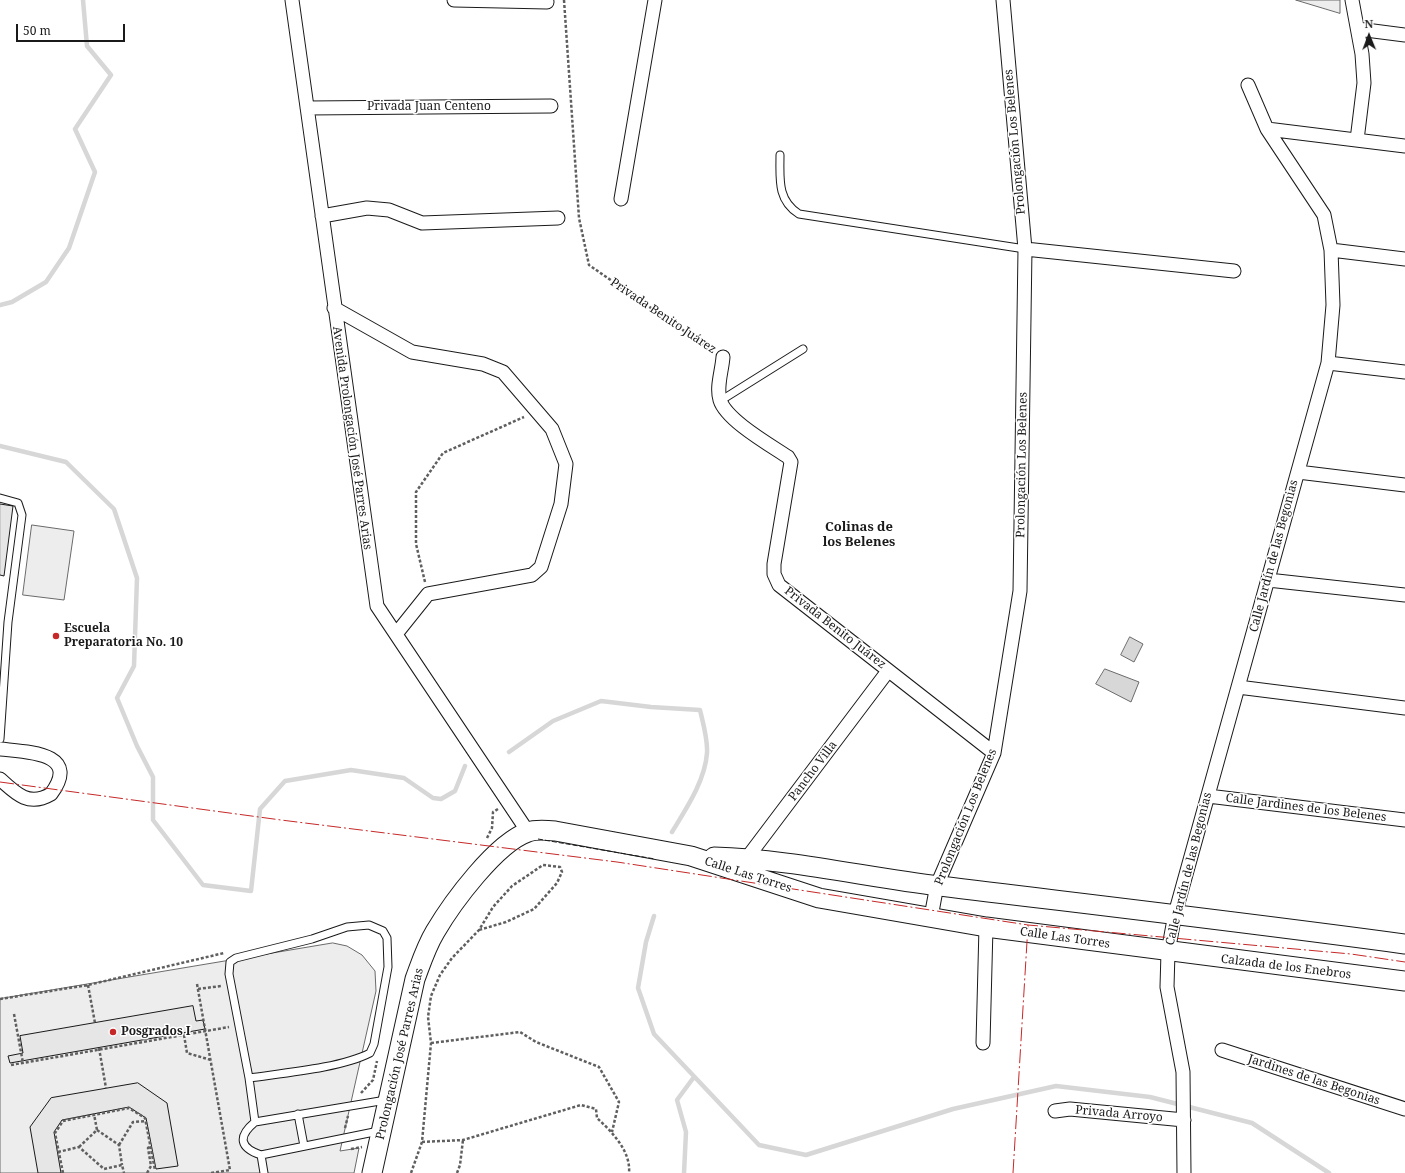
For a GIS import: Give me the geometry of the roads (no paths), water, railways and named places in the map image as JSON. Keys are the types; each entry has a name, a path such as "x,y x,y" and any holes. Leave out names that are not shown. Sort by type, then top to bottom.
{"main road":[{"name":"Calle Las Torres","path":"528,832 542,830 555,831 744,865 1175,914"},
{"name":"Prolongación José Parres Arias","path":"372,1173 415,979 424,952 436,931 476,875 514,839 528,832"},
{"name":"Calle Las Torres","path":"744,865 819,898 986,927 1168,952"},
{"path":"1175,914 1405,944"},
{"name":"Calzada de los Enebros","path":"1168,952 1405,982"}],"street":[{"name":"Avenida Prolongación José Parres Arias","path":"292,0 377,606 528,832"},
{"path":"454,0 547,2"},
{"path":"621,199 655,0"},
{"name":"Prolongación Los Belenes","path":"931,917 937,886 994,753 1020,591 1025,249 1003,0"},
{"path":"1352,0 1362,54 1364,83 1357,140"},
{"path":"1358,30 1405,35"},
{"name":"Calle Jardín de las Begonias","path":"1184,1173 1183,1072 1176,1042 1167,988 1168,952 1175,914 1328,363 1333,305 1331,250 1324,214 1267,129 1248,85"},
{"name":"Privada Juan Centeno","path":"307,108 551,106"},
{"path":"1267,129 1405,146"},
{"path":"322,216 367,208 389,210 422,223 558,218"},
{"path":"1025,249 1234,271"},
{"path":"1331,250 1405,259"},
{"path":"334,308 412,352 483,364 502,372 536,413 552,429 566,464 561,504 541,567 532,575 428,594 396,634"},
{"name":"Privada Benito Juárez","path":"723,357 719,390 720,401 728,415 788,457 791,462 774,564 774,574 779,585 888,671"},
{"path":"1328,363 1405,372"},
{"path":"1298,472 1405,485"},
{"path":"1268,580 1405,596"},
{"path":"888,671 994,753"},
{"name":"Pancho Villa","path":"744,865 888,671"},
{"path":"1238,687 1405,708"},
{"path":"0,749 37,753 49,756 56,763 59,775 51,794 38,800 24,798 0,779"},
{"name":"Calle Jardines de los Belenes","path":"1208,796 1405,820"},
{"path":"983,1042 986,927"},
{"name":"Jardines de las Begonias","path":"1222,1050 1405,1109"},
{"name":"Privada Arroyo","path":"1055,1112 1070,1109 1184,1117"}],"lane":[{"path":"780,156 779,187 791,209 799,214 1025,249"},
{"path":"720,401 803,350"},
{"path":"0,498 18,503 22,515 8,622 0,739"},
{"path":"249,1078 336,1064 362,1057 370,1053 374,1044 388,967 387,938 382,932 369,925 347,928 236,958 230,962 229,974 249,1078 255,1122"},
{"path":"381,1131 261,1155 249,1151 245,1146 243,1138 248,1128 255,1122 350,1105 388,1100"},
{"path":"298,1114 304,1146"},
{"path":"261,1155 264,1173"}],"waterway":[{"path":"0,305 12,302 46,282 69,248 95,172 75,129 111,75 87,46 83,0"},
{"path":"0,446 66,462 114,509 137,578 134,666 117,698 137,746 153,777 153,820 203,885 251,891 260,809 285,781 351,770 404,778 433,798 441,799 455,791 465,766"},
{"path":"509,752 553,721 601,701 651,707 700,710 707,743 707,753 703,774 694,794 672,832"},
{"path":"654,916 646,942 638,988 654,1034 759,1145 806,1155 953,1109 1056,1086 1150,1097 1252,1123 1329,1173"},
{"path":"684,1173 686,1132 677,1100 694,1077"}],"place":[{"name":"Escuela Preparatoria No. 10","path":"56,636"},
{"name":"Posgrados I","path":"113,1032"}],"district":[{"name":"Colinas de los Belenes","path":"859,534"}]}
